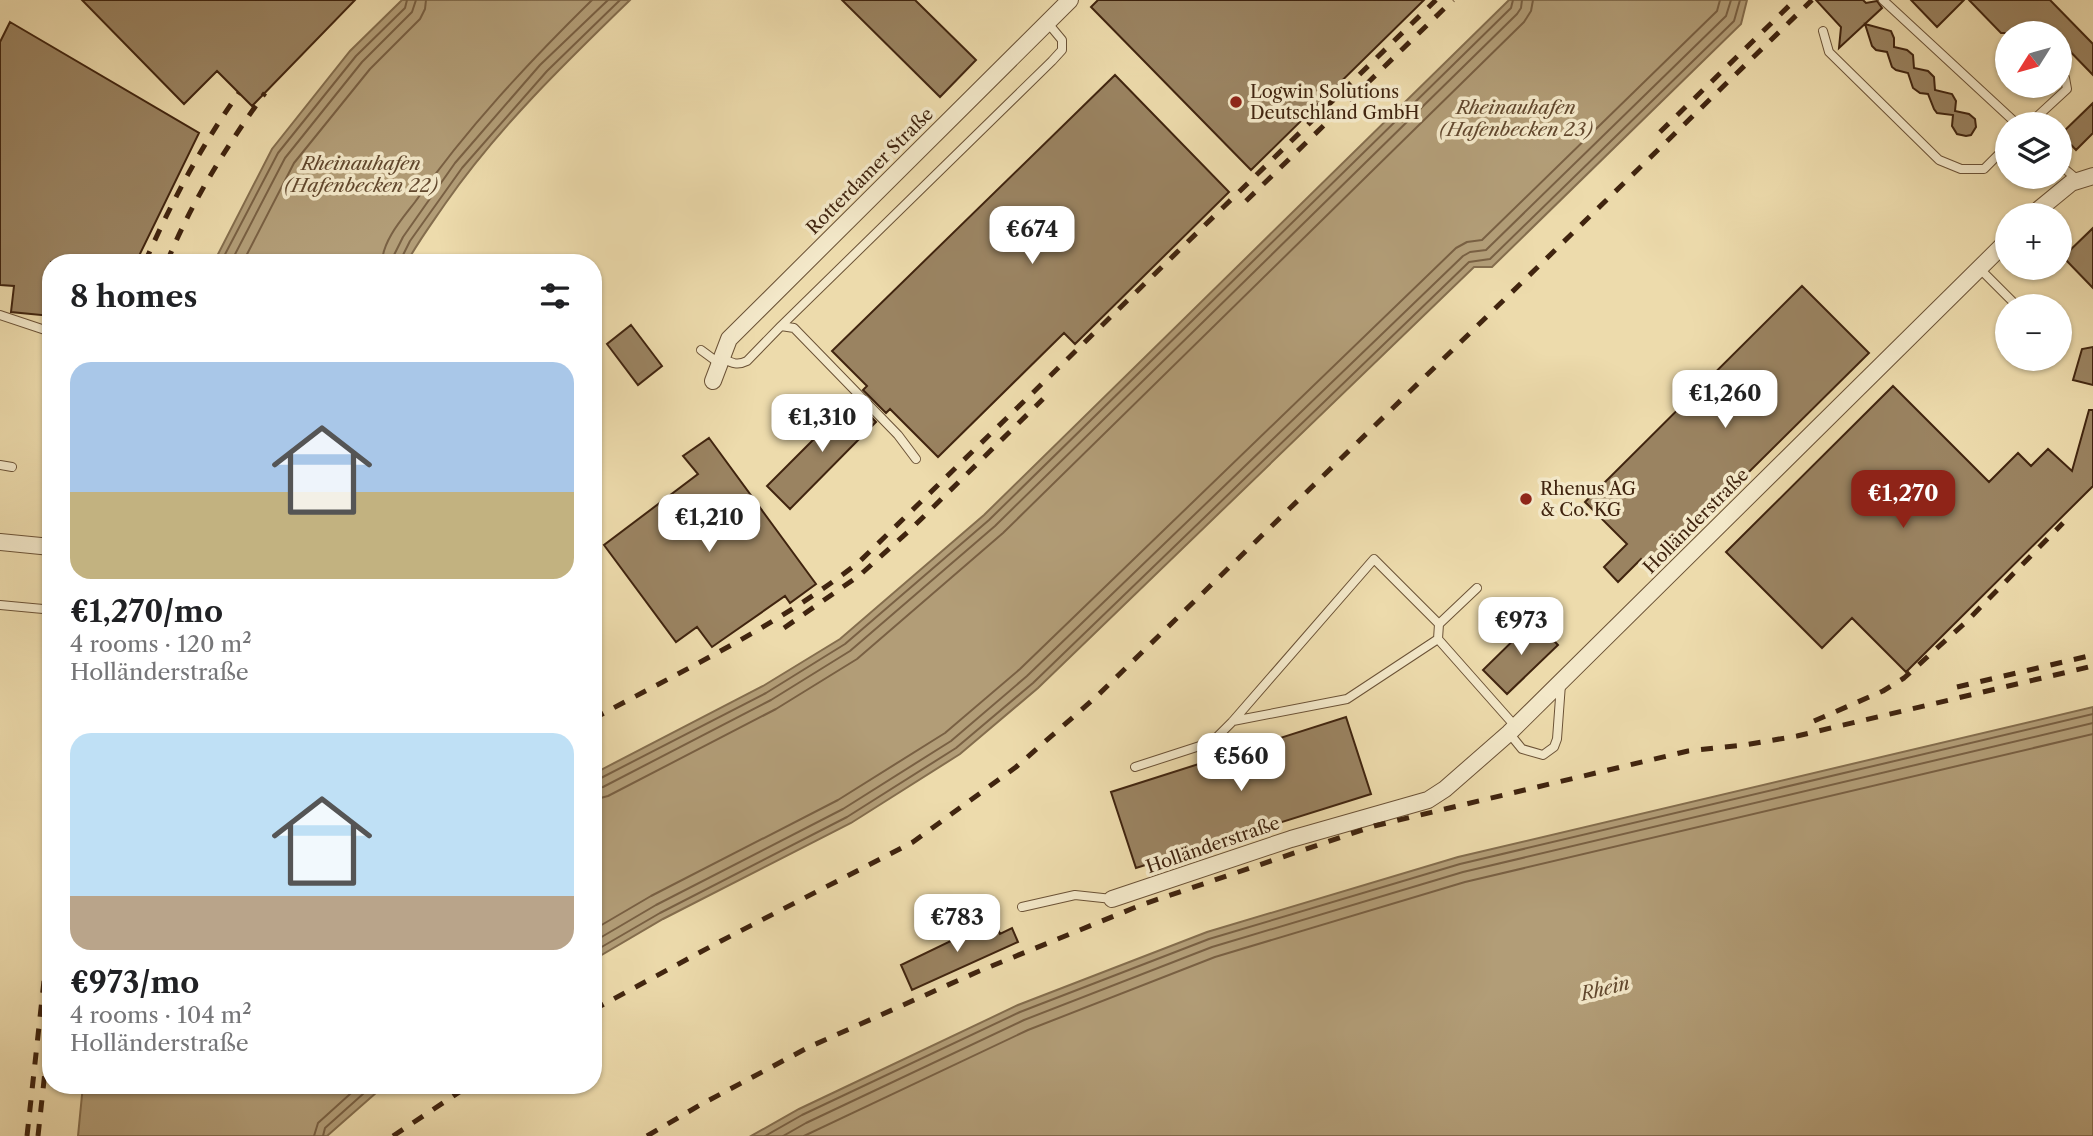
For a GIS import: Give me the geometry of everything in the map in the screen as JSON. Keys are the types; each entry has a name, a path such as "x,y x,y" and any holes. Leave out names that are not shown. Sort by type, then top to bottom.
{"street":[{"name":"Rotterdamer Straße","path":"713,381 729,339 1070,0"},
{"path":"2046,203 2061,190 2085,178"},
{"name":"Holländerstraße","path":"1112,899 1291,839 1427,800 1445,789 1512,730 1995,253"},
{"path":"0,542 42,546"}],"lane":[{"path":"1883,0 2004,112"},
{"path":"701,350 721,361 741,364 747,361 1062,50 1062,40 1047,22"},
{"path":"1823,31 1829,52 1939,160 1961,169 1984,169 1995,158"},
{"path":"2042,112 2057,98"},
{"path":"1979,268 2005,294"},
{"path":"0,315 42,329"},
{"path":"781,326 794,328 810,343 898,435 916,458"},
{"path":"0,466 12,467"},
{"path":"1135,767 1212,742 1374,559 1439,624"},
{"path":"1477,588 1439,624 1438,639 1512,730 1522,749 1543,755 1550,751 1557,739 1561,682"},
{"path":"0,605 42,608"},
{"path":"1233,721 1347,699 1438,639"},
{"path":"1022,907 1075,895 1112,899"}],"water":[{"name":"Rheinauhafen (Hafenbecken 22)","path":"402,0 630,0 509,123 465,176 412,254 218,254 272,149 350,51"},
{"name":"Rheinauhafen (Hafenbecken 23)","path":"1509,0 1747,0 1741,24 1492,267 1474,267 1038,688 960,754 851,823 663,919 602,955 602,769 763,686 840,639 984,515"},
{"name":"Rhein","path":"2093,707 2093,1136 751,1136 799,1109 1018,1005 1207,932 1458,857"},
{"path":"82,1094 375,1094 327,1136 78,1136"}],"building":[{"path":"82,0 355,0 252,106 217,71 184,104"},
{"path":"842,0 915,0 976,60 940,97"},
{"name":"Logwin Solutions Deutschland GmbH","path":"1098,0 1424,0 1251,170 1091,7"},
{"path":"1816,0 1863,0 1866,3 1877,1 1882,8 1839,48 1841,27"},
{"path":"1911,0 1964,0 1937,27"},
{"path":"1969,0 2050,0 2071,21 1995,21 1995,27"},
{"path":"10,22 199,133 140,254 42,254 42,315 11,312 14,286 0,285 0,42"},
{"path":"2072,23 2093,44 2093,75 2072,53"},
{"path":"1865,24 1891,31 1894,47 1907,50 1913,55 1914,68 1928,71 1934,77 1935,90 1952,94 1956,101 1955,111 1969,114 1975,119 1976,127 1971,135 1957,134 1952,126 1953,115 1937,113 1928,94 1913,88 1908,73 1892,67 1887,52 1876,50 1872,46"},
{"path":"1115,75 1229,192 1075,344 1064,333 938,457 890,409 886,413 863,390 867,386 832,351"},
{"path":"2093,103 2093,133 2076,150 2072,146 2072,123"},
{"path":"2093,228 2093,288 2072,266 2072,248"},
{"path":"1802,286 1869,353 1651,569 1641,559 1618,582 1604,567 1627,544 1585,502"},
{"path":"631,325 662,366 638,385 607,344"},
{"path":"2093,347 2093,385 2073,380 2082,349"},
{"path":"1893,386 1989,482 2018,453 2031,466 2048,449 2072,471 2089,410 2093,410 2093,486 1906,672 1852,618 1822,648 1726,552"},
{"path":"854,399 876,422 790,509 767,486"},
{"path":"709,438 816,584 790,603 785,596 712,647 697,627 676,642 604,545 698,474 683,456"},
{"path":"1534,620 1558,645 1507,694 1483,670"},
{"path":"1346,717 1371,794 1136,868 1111,792"},
{"path":"994,920 1000,934 1012,928 1018,942 912,990 901,965"}],"railway":[{"path":"602,714 763,627 859,562 1436,0"},
{"path":"1246,201 1453,0"},
{"path":"1660,132 1795,0"},
{"path":"602,1005 913,842 1016,767 1096,697 1812,0"},
{"path":"149,254 188,175 239,93"},
{"path":"171,254 211,175 265,93"},
{"path":"784,628 860,575 910,530 1043,399"},
{"path":"1814,721 1883,691 1904,678 1966,622 2063,523"},
{"path":"1957,687 2093,655"},
{"path":"647,1136 809,1047 977,972 1141,905 1374,826 1688,751 1797,736 2093,666"},
{"path":"27,1136 42,999"},
{"path":"38,1136 43,1094"},
{"path":"393,1136 456,1094"}],"place":[{"name":"Logwin Solutions Deutschland GmbH","path":"1236,102"},
{"name":"Rhenus AG & Co. KG","path":"1526,499"}]}
